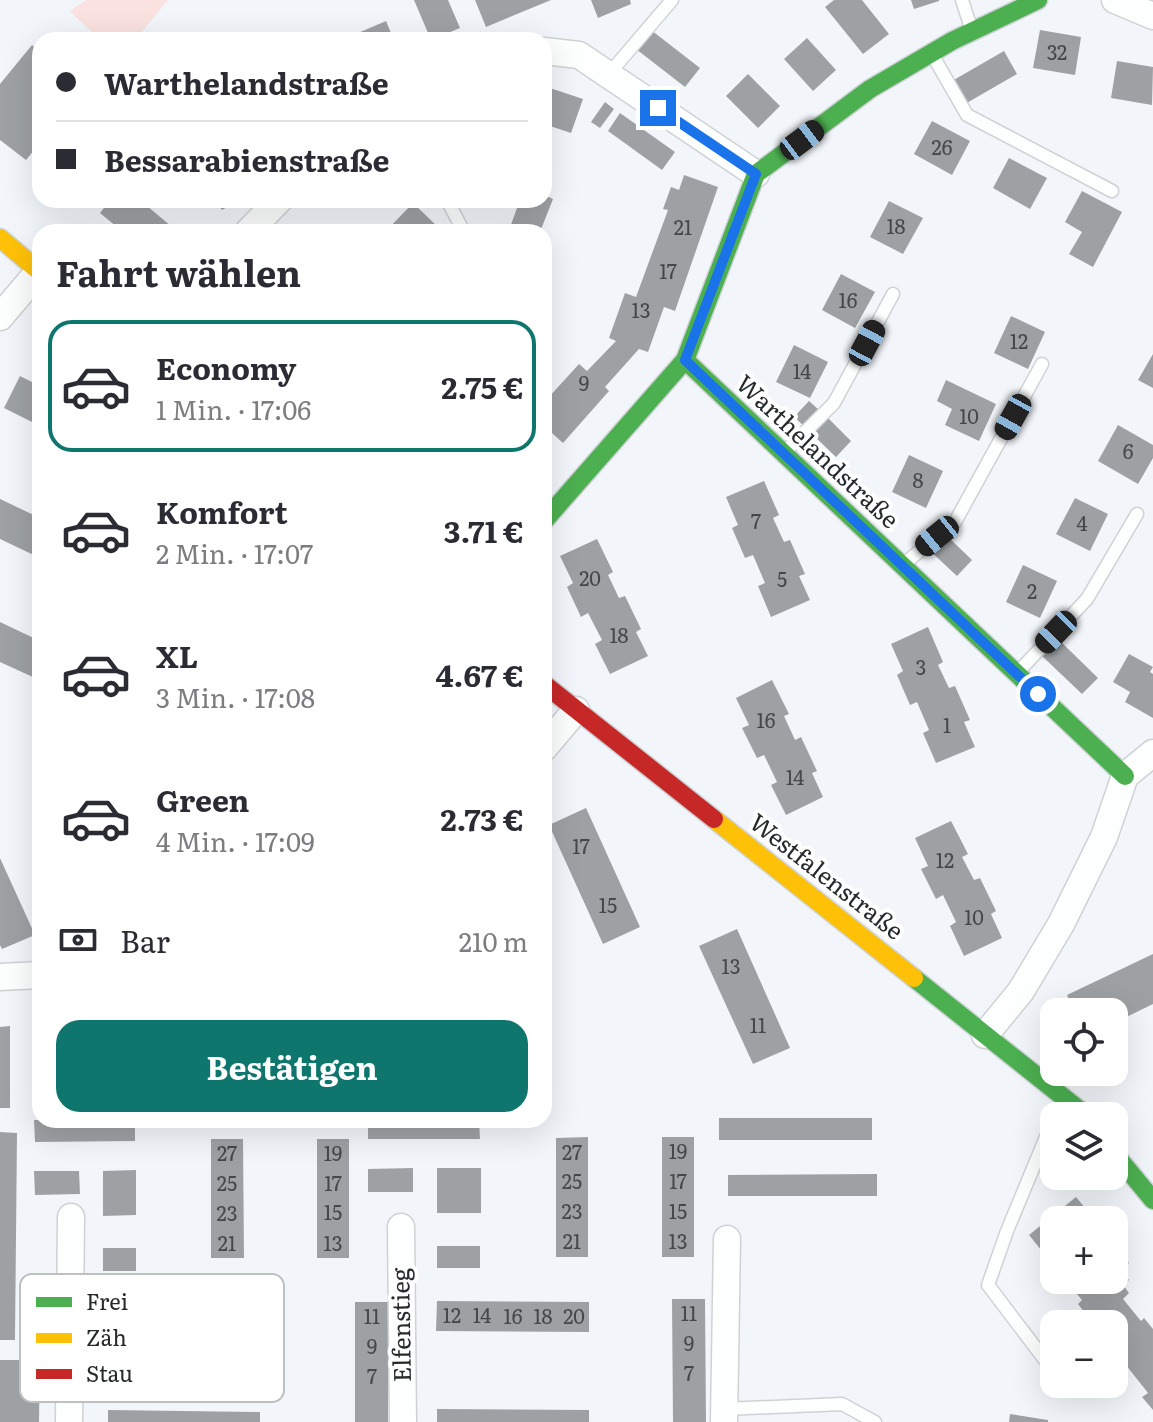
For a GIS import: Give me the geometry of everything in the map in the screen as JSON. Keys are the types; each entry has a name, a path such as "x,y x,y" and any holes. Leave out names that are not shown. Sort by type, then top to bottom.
{"street":[{"path":"552,512 685,360 756,174 870,89 972,31 1038,0"},
{"path":"1115,0 1153,16"},
{"path":"552,52 579,55 756,174"},
{"path":"256,224 271,208"},
{"path":"0,238 32,265"},
{"path":"0,317 32,279"},
{"name":"Warthelandstraße","path":"685,360 1125,776"},
{"name":"Westfalenstraße","path":"552,690 1065,1102"},
{"path":"552,738 576,710"},
{"path":"985,1035 1021,991 1061,924 1104,837 1125,776 1153,753"},
{"path":"0,977 32,975"},
{"path":"1128,1159 1153,1200"},
{"path":"70,1274 71,1217"},
{"name":"Elfenstieg","path":"401,1227 403,1422"},
{"path":"724,1415 727,1239"},
{"path":"69,1402 69,1422"}],"lane":[{"path":"608,75 672,0"},
{"path":"962,0 972,31"},
{"path":"931,53 967,115 1112,191"},
{"path":"784,453 834,403 893,294"},
{"path":"902,565 955,522 1042,364"},
{"path":"1016,673 1087,599 1137,514"},
{"path":"1040,1152 988,1285 1040,1353"},
{"path":"724,1415 842,1404 875,1422"}],"shaded area":[{"path":"86,0 168,0 142,32 92,32 70,11"}],"building":[{"path":"414,0 448,0 460,28 450,32 428,32"},
{"path":"475,0 551,0 486,27"},
{"path":"591,0 630,0 631,4 598,18"},
{"path":"834,0 862,0 889,34 863,54 825,7"},
{"path":"911,0 939,0 939,1 914,9"},
{"path":"386,21 391,32 360,32"},
{"path":"651,30 700,68 685,87 636,49"},
{"path":"1040,30 1081,37 1075,75 1033,68"},
{"path":"807,38 836,70 813,91 784,59"},
{"path":"32,45 32,153 26,160 0,140 0,84"},
{"path":"1004,51 1017,74 965,104 952,81"},
{"path":"1117,61 1153,67 1152,105 1111,98"},
{"path":"748,74 780,106 758,128 726,96"},
{"path":"552,89 583,99 571,133 552,127"},
{"path":"605,102 614,109 600,128 591,122"},
{"path":"620,113 675,152 662,170 608,131"},
{"path":"932,121 970,141 952,175 914,154"},
{"path":"1009,158 1047,178 1030,209 993,188"},
{"path":"684,175 718,187 675,311 664,307 648,352 639,349 605,387 609,391 563,443 552,433 552,394 579,364 587,371 616,341 609,338 625,293 636,297 668,210 663,209 671,187 679,190"},
{"path":"1082,191 1122,212 1093,267 1069,254 1082,232 1065,222"},
{"path":"889,201 923,218 903,254 870,237"},
{"path":"104,208 150,208 168,224 113,224 100,213"},
{"path":"408,208 418,208 435,224 393,224"},
{"path":"517,208 549,208 543,224 511,224"},
{"path":"841,274 875,292 855,328 822,310"},
{"path":"1011,316 1045,332 1028,369 994,353"},
{"path":"794,345 828,362 810,398 776,382"},
{"path":"1153,354 1153,388 1138,380"},
{"path":"20,376 32,382 32,422 4,408"},
{"path":"946,380 996,404 979,441 945,425 952,409 937,401"},
{"path":"809,401 819,410 804,426 794,417"},
{"path":"827,417 851,441 836,457 811,433"},
{"path":"1118,425 1153,445 1153,458 1138,484 1098,461"},
{"path":"909,455 943,471 926,508 892,492"},
{"path":"764,481 779,515 773,518 784,542 790,540 805,574 799,576 810,600 771,617 758,586 765,583 753,555 745,558 732,528 738,525 726,497"},
{"path":"1075,498 1108,514 1090,551 1056,534"},
{"path":"0,499 32,514 32,554 0,539"},
{"path":"944,533 972,560 957,576 928,549"},
{"path":"597,539 613,572 608,575 619,598 625,596 641,629 636,632 648,656 610,674 595,644 602,640 588,613 581,617 567,587 573,583 560,556"},
{"path":"1023,565 1057,581 1040,618 1006,602"},
{"path":"0,622 32,637 32,677 0,662"},
{"path":"928,627 943,662 938,665 949,688 955,686 970,720 964,722 975,747 936,763 923,733 929,730 917,702 910,705 897,675 903,671 891,644"},
{"path":"1057,638 1098,678 1082,694 1041,655"},
{"path":"1129,654 1153,667 1150,672 1153,674 1153,718 1125,702 1130,692 1113,682"},
{"path":"772,680 789,714 784,716 795,740 801,737 817,771 812,773 823,797 786,815 771,785 777,782 764,755 757,758 742,728 749,725 736,698"},
{"path":"586,808 640,927 603,944 552,832 552,824"},
{"path":"951,821 968,854 962,857 974,880 980,878 996,911 991,914 1002,938 964,956 950,926 956,922 943,895 936,899 921,869 928,866 915,838"},
{"path":"0,858 32,928 32,936 2,949"},
{"path":"737,929 790,1048 753,1064 699,946"},
{"path":"1153,954 1153,1004 1128,1016 1128,998 1068,998 1067,995"},
{"path":"10,1026 10,1108 0,1108 0,1027"},
{"path":"719,1118 872,1118 872,1140 719,1140"},
{"path":"34,1128 135,1128 135,1141 35,1142"},
{"path":"368,1128 479,1128 480,1139 368,1139"},
{"path":"0,1132 17,1133 15,1340 0,1340"},
{"path":"588,1137 588,1257 556,1257 556,1138"},
{"path":"662,1137 694,1137 694,1257 662,1257"},
{"path":"211,1139 243,1139 244,1258 211,1258"},
{"path":"317,1139 349,1139 349,1258 317,1258"},
{"path":"413,1168 413,1192 368,1192 368,1169"},
{"path":"437,1168 481,1168 481,1213 437,1213"},
{"path":"136,1170 136,1215 103,1216 103,1171"},
{"path":"34,1171 79,1171 80,1194 35,1195"},
{"path":"877,1174 877,1196 728,1196 728,1175"},
{"path":"1076,1197 1083,1206 1065,1206"},
{"path":"1040,1226 1040,1249 1029,1235"},
{"path":"437,1246 480,1246 480,1268 437,1268"},
{"path":"103,1248 136,1248 136,1271 103,1271"},
{"path":"1077,1294 1128,1294 1123,1299 1141,1321 1144,1318 1153,1329 1153,1410 1142,1397 1148,1393 1128,1368 1128,1310 1082,1310 1078,1304 1082,1300"},
{"path":"672,1299 705,1299 706,1422 673,1422"},
{"path":"437,1301 589,1302 589,1332 436,1331"},
{"path":"355,1302 388,1302 388,1422 355,1422"},
{"path":"0,1360 20,1360 20,1402 39,1402 39,1422 0,1422"},
{"path":"437,1409 589,1410 589,1422 437,1422"},
{"path":"108,1410 260,1412 260,1422 108,1422"},
{"path":"1010,1414 1048,1420 1048,1422 1009,1422"}],"traffic: fast":[{"path":"552,512 685,360 756,174 870,89 952,41 1038,0"},
{"path":"685,360 1125,776"},
{"path":"914,978 1069,1102"},
{"path":"1128,1170 1153,1200"}],"traffic: slow":[{"path":"0,238 32,265"},
{"path":"714,819 914,978"}],"traffic: jam":[{"path":"552,690 714,819"}],"route":[{"path":"658,108 756,174 685,360 1038,694"}]}
